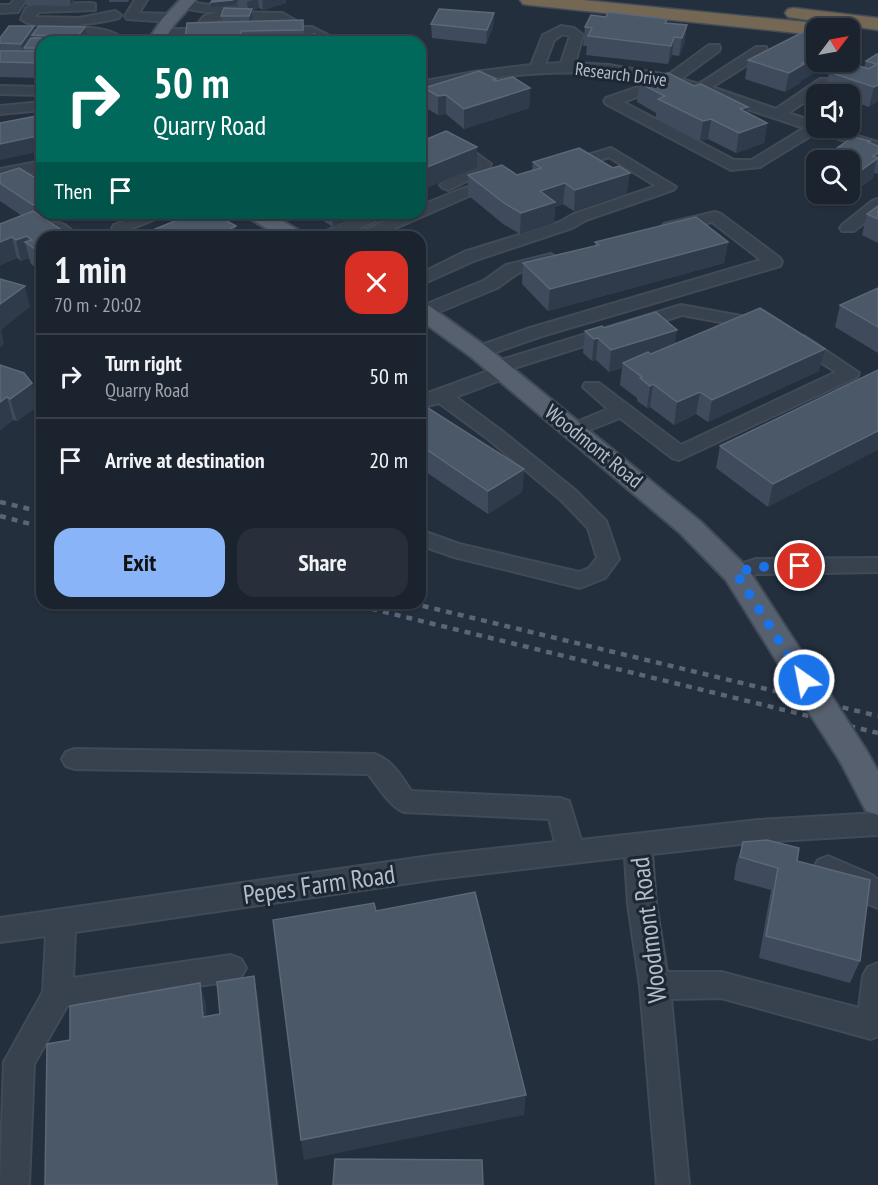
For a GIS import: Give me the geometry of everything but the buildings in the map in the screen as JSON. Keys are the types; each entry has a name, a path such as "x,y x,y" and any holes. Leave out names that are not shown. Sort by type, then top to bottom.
{"highway":[{"path":"529,0 806,28"},
{"path":"616,0 806,26"},
{"path":"697,0 878,24"},
{"path":"774,7 878,24"},
{"path":"860,34 878,36"}],"main road":[{"path":"159,36 186,2"},
{"path":"270,219 286,231"},
{"name":"Woodmont Road","path":"426,313 494,364 690,527 736,573 854,757 878,802"}],"street":[{"path":"0,9 14,9 20,0"},
{"path":"186,2 213,8 232,7 242,0"},
{"path":"136,8 80,22 27,19 33,9 93,4 136,8 172,18"},
{"path":"198,33 208,19 218,16 282,17 294,23 295,31"},
{"path":"537,67 548,38 561,30 577,35 567,67"},
{"path":"18,31 88,32 104,36"},
{"path":"261,32 295,31 319,33 325,36"},
{"path":"174,36 227,33"},
{"path":"714,48 671,80 611,100 731,165 755,164 806,134"},
{"path":"700,89 761,50"},
{"name":"Research Drive","path":"426,85 489,72 537,67 628,71 671,80 806,123"},
{"path":"0,80 36,81"},
{"path":"777,114 825,82"},
{"path":"0,90 36,91"},
{"path":"0,110 36,107"},
{"name":"Research Drive","path":"851,138 878,147"},
{"path":"426,155 449,147 465,153 484,165 475,173 426,193"},
{"path":"426,277 470,256 566,225 579,217 668,187 611,152 556,170"},
{"path":"0,174 36,167"},
{"path":"426,210 464,193 496,183 514,181"},
{"path":"848,228 878,204"},
{"path":"426,400 442,396 494,364 536,332 774,262 715,216 651,232"},
{"path":"120,228 142,219"},
{"path":"339,231 367,219"},
{"path":"377,231 405,219"},
{"path":"183,231 216,220"},
{"path":"4,229 59,228 63,231"},
{"path":"426,308 491,284 512,269 570,254"},
{"path":"494,364 681,310 779,328 850,373 679,454 592,387"},
{"path":"426,539 454,550 580,580 597,573 608,559 598,526 568,495 495,435 442,396"},
{"path":"574,430 621,410"},
{"path":"736,573 756,567 878,565"},
{"path":"75,759 374,764 392,783 404,801 560,809 571,852"},
{"name":"Woodmont Road","path":"673,1185 655,986 642,904 638,843 828,825 878,824"},
{"name":"Pepes Farm Road","path":"0,930 394,873 638,843"},
{"path":"828,868 862,884 878,896"},
{"path":"13,1185 19,1062 58,994 61,922"},
{"path":"58,994 231,968"},
{"path":"655,986 721,985 871,1025 878,976"}],"railway":[{"path":"0,502 36,511"},
{"path":"0,516 36,525"},
{"path":"426,607 878,716"},
{"path":"372,609 878,733"}],"route":[{"path":"800,566 756,567 736,573 804,680"}]}
